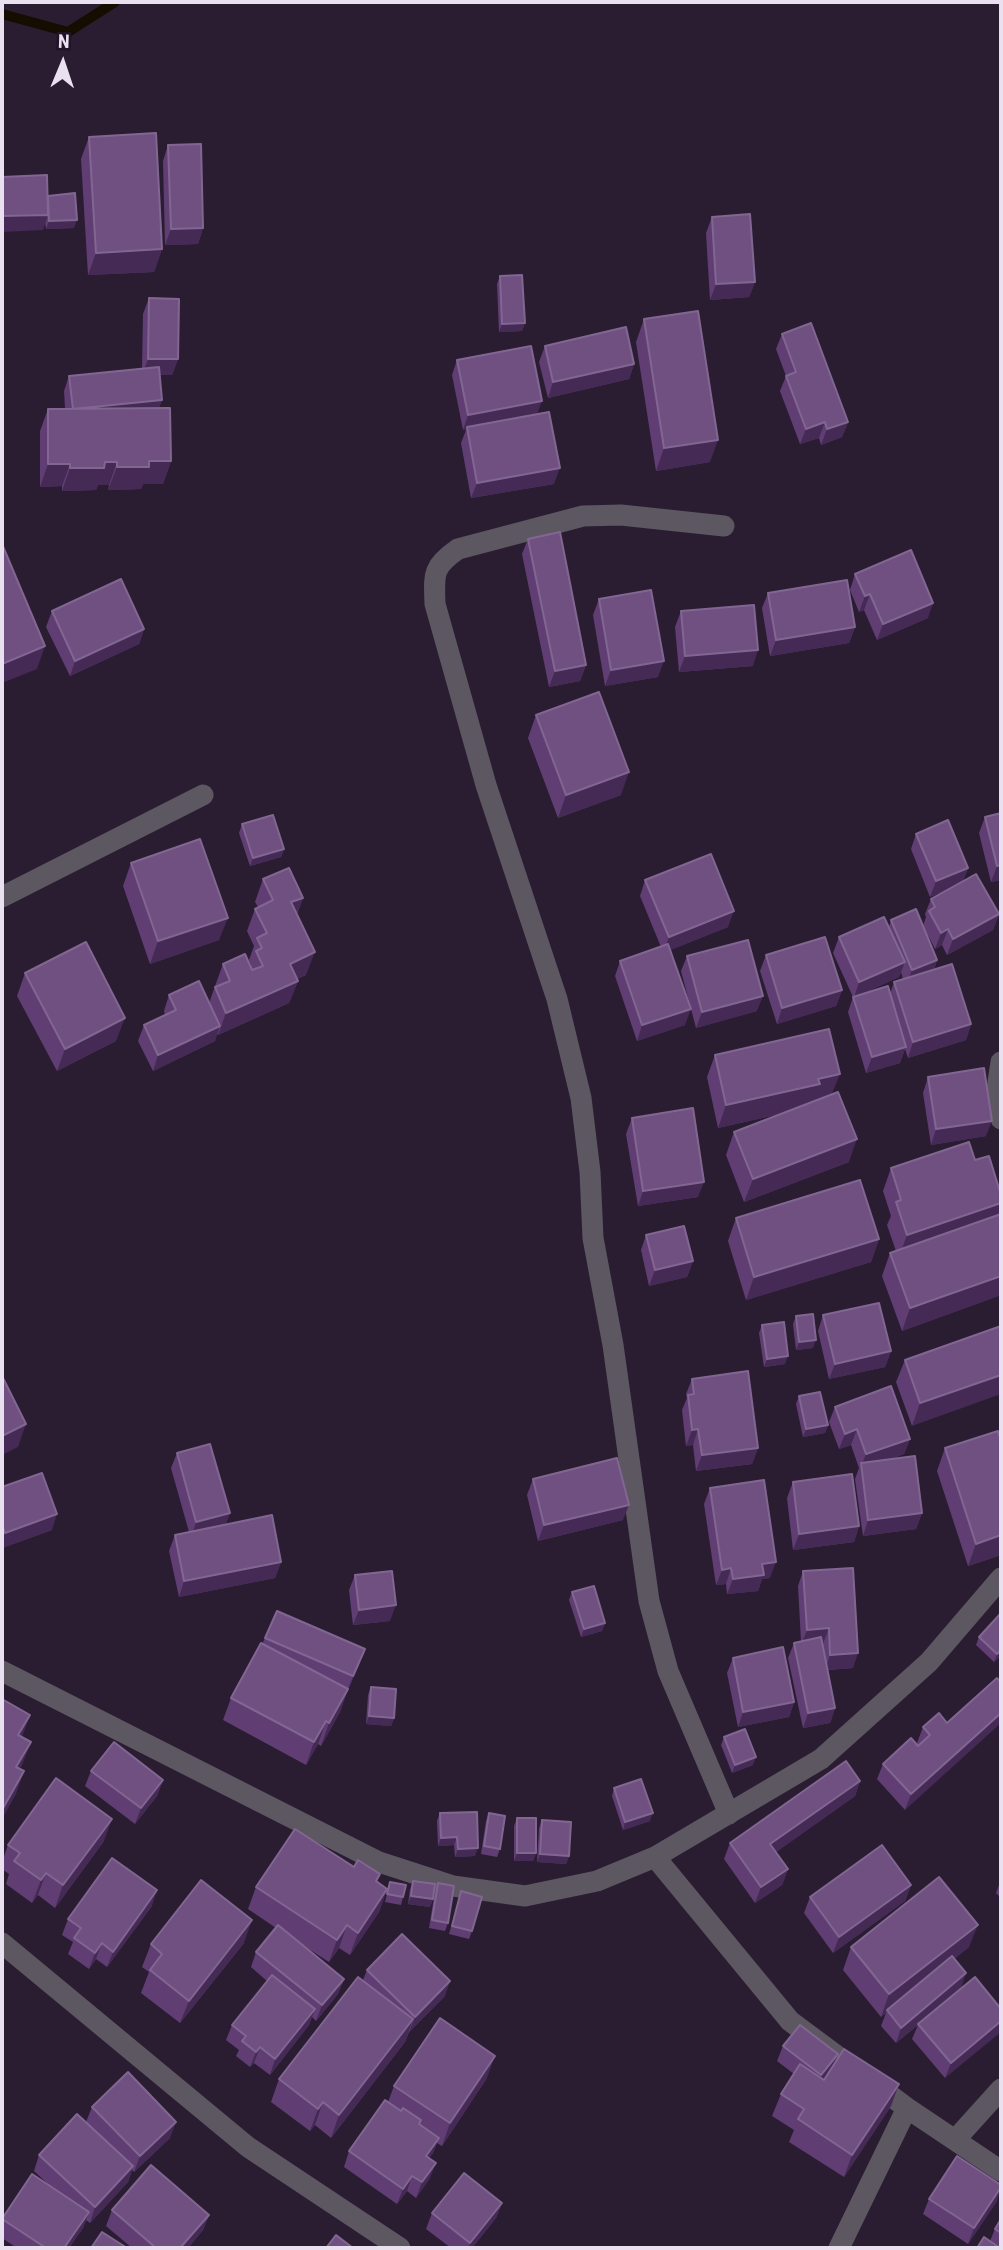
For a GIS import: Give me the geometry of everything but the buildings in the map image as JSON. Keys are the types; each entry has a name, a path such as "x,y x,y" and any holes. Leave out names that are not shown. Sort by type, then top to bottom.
{"street":[{"path":"724,526 621,515 583,516 458,549 443,559 434,576 435,604 478,759 557,999 582,1098 590,1172 593,1238 613,1345 649,1601 668,1671 729,1814"},
{"path":"2,897 203,795"},
{"path":"1001,1062 996,1096 1001,1119"},
{"path":"2,1671 379,1862 453,1886 525,1896 597,1881 655,1857 821,1759 929,1662 1001,1578"},
{"path":"655,1857 790,2021 906,2108 1001,2171"},
{"path":"2,1943 248,2147 400,2248"},
{"path":"955,2140 1001,2089"},
{"path":"839,2248 906,2108"}],"waterway":[{"path":"2,14 68,32 115,2"}]}
